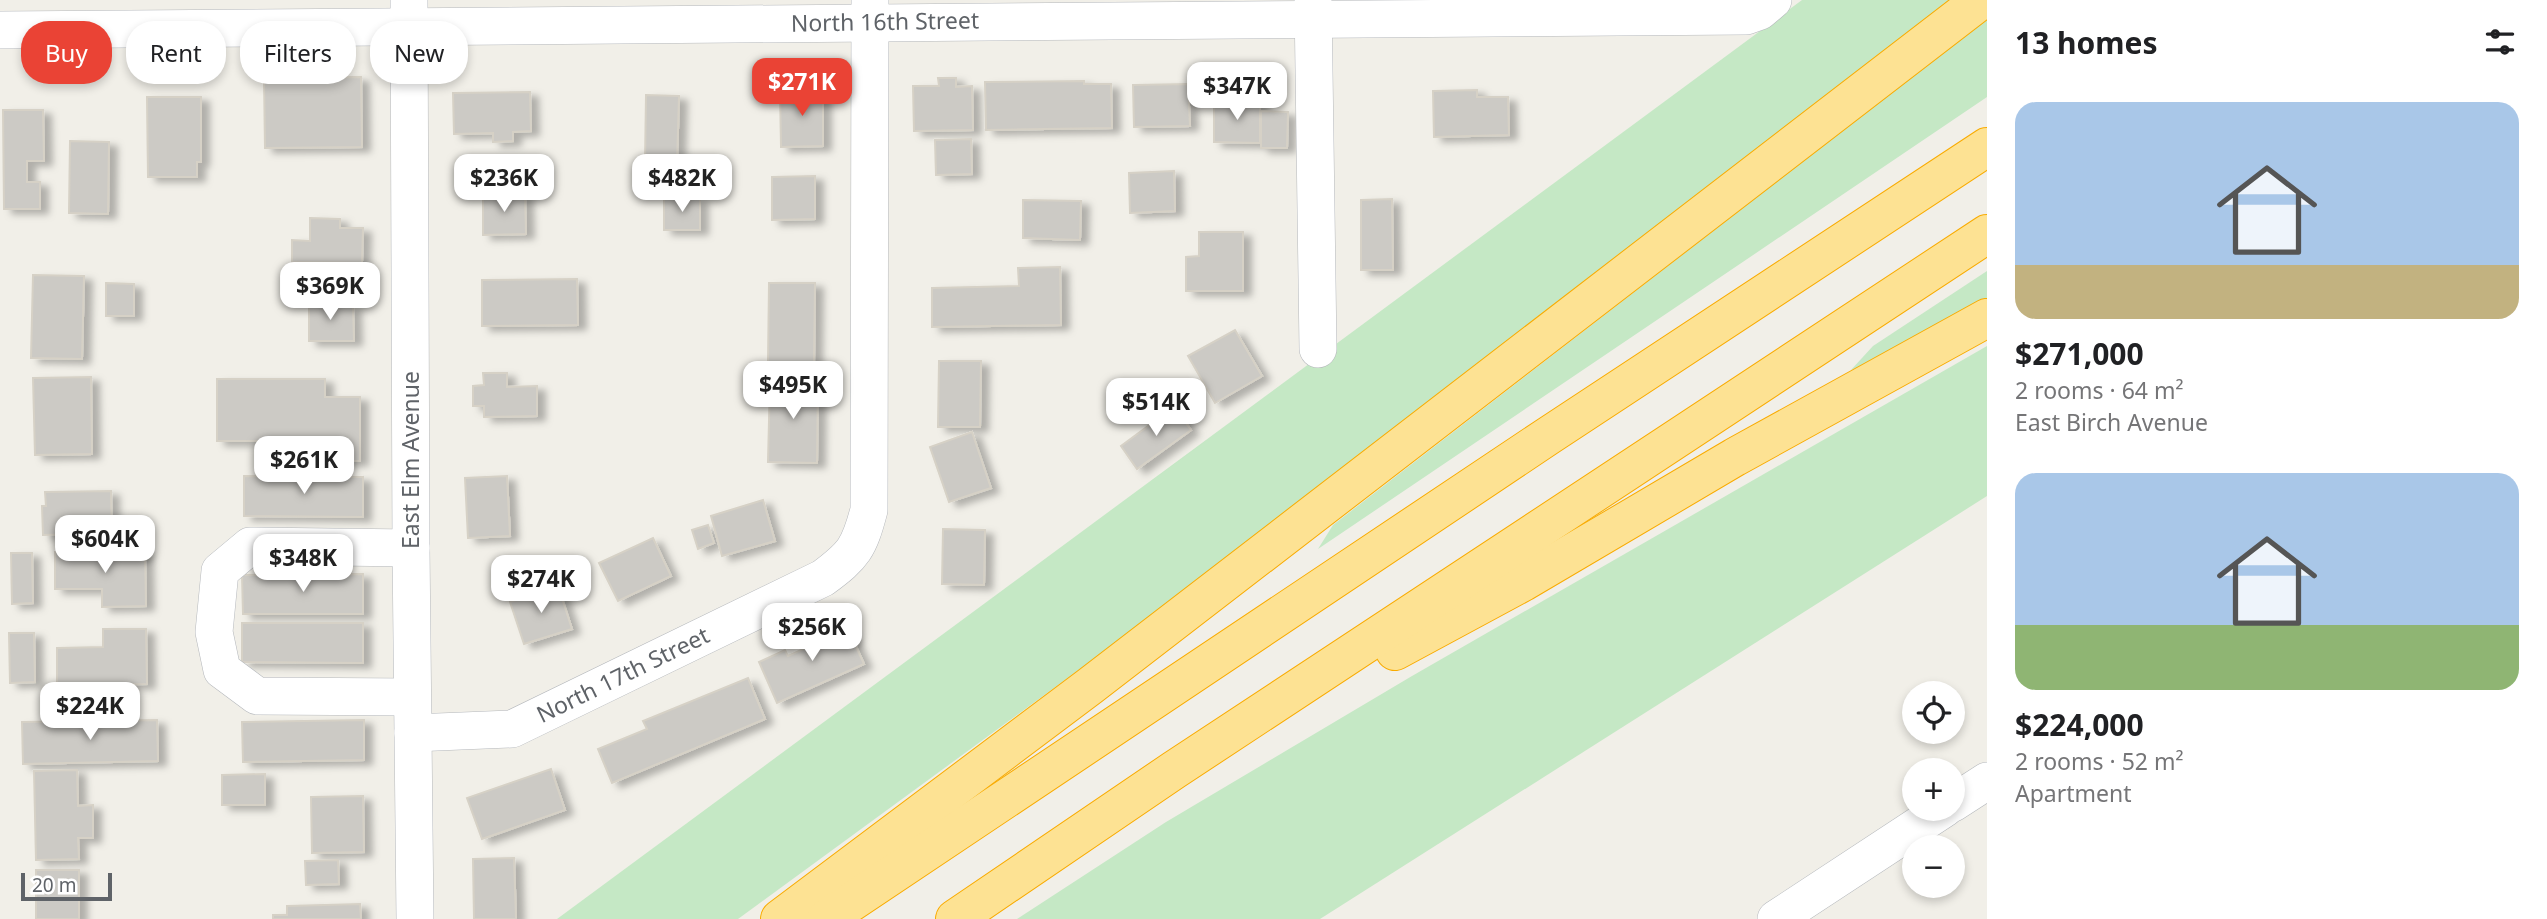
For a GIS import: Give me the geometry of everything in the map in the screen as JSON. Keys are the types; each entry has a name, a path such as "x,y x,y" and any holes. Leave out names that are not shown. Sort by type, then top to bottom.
{"highway":[{"path":"780,919 1090,686 1981,0"},
{"path":"826,919 1560,428 1987,148"},
{"path":"955,919 1174,770 1987,234"},
{"path":"1174,770 1523,582 1735,457 1987,318"}],"street":[{"name":"North 16th Street","path":"0,30 410,14 1314,9 1746,16 1770,3"},
{"path":"1314,9 1318,349"},
{"name":"North 17th Street","path":"413,733 512,729 822,578 855,551 862,539 869,510 870,11"},
{"name":"East Elm Avenue","path":"410,14 415,919"},
{"path":"411,548 250,545 220,571 214,632 222,670 257,696 412,696"},
{"path":"1965,795 1987,781"},
{"path":"1776,919 1925,821"}],"green space":[{"path":"1802,0 1953,0 1125,636 738,919 557,919"},
{"path":"1987,13 1987,97 1318,549 1333,525 1739,211"},
{"path":"1987,271 1987,299 1877,362 1851,370 1873,346"},
{"path":"1987,346 1987,496 1320,919 1017,919 1166,822 1412,676"}],"building":[{"path":"356,77 361,77 362,147 265,148 264,84 356,84"},
{"path":"938,78 956,78 956,87 972,86 973,130 914,131 913,86 939,86"},
{"path":"1084,81 1084,84 1111,84 1112,128 986,130 985,82"},
{"path":"1188,84 1190,126 1134,127 1133,85"},
{"path":"823,89 823,146 781,147 780,90"},
{"path":"1477,90 1477,97 1508,97 1509,135 1434,137 1433,91"},
{"path":"530,92 531,131 513,132 513,141 493,142 493,133 454,134 453,93"},
{"path":"646,95 679,96 677,164 645,163"},
{"path":"147,97 201,97 201,162 197,162 197,177 148,177"},
{"path":"1214,101 1260,101 1260,143 1214,142"},
{"path":"3,110 43,110 44,161 27,161 27,182 40,182 40,209 4,209"},
{"path":"1261,111 1288,112 1287,148 1261,148"},
{"path":"971,139 972,174 936,175 935,140"},
{"path":"70,141 109,142 108,214 69,213"},
{"path":"1174,171 1175,211 1130,213 1129,173"},
{"path":"815,176 815,219 772,220 772,177"},
{"path":"483,194 525,194 526,234 483,235"},
{"path":"664,197 700,198 700,230 664,230"},
{"path":"1392,199 1393,270 1361,270 1361,200"},
{"path":"1023,200 1081,201 1080,240 1023,238"},
{"path":"310,218 340,219 340,228 363,228 362,263 292,262 292,240 310,241"},
{"path":"1199,232 1243,232 1243,291 1186,291 1186,257 1199,256"},
{"path":"1060,267 1061,325 932,327 932,288 1019,286 1018,268"},
{"path":"33,275 84,276 82,359 31,358"},
{"path":"577,279 578,325 482,326 482,280"},
{"path":"106,283 134,284 134,316 106,316"},
{"path":"769,283 815,283 814,364 768,363"},
{"path":"329,299 329,306 353,306 354,341 309,341 309,300"},
{"path":"1235,330 1262,376 1215,403 1188,356"},
{"path":"939,361 981,361 980,427 938,427"},
{"path":"483,373 507,373 507,387 537,386 537,416 484,417 484,406 473,406 473,386 484,385"},
{"path":"91,377 92,454 35,455 33,378"},
{"path":"217,379 325,379 325,397 360,397 360,461 321,461 321,441 217,441"},
{"path":"770,380 818,380 817,463 768,462"},
{"path":"1174,407 1191,430 1137,469 1121,446"},
{"path":"972,432 991,488 949,502 930,447"},
{"path":"244,476 363,477 363,517 244,516"},
{"path":"507,476 510,536 468,538 465,478"},
{"path":"111,491 112,533 43,535 42,506 46,506 45,492"},
{"path":"763,500 775,541 722,556 711,516"},
{"path":"708,525 714,543 698,549 692,530"},
{"path":"943,529 985,530 984,585 942,584"},
{"path":"653,538 671,576 618,601 599,563"},
{"path":"145,550 146,606 102,607 102,589 55,589 55,552"},
{"path":"11,553 32,553 33,603 12,604"},
{"path":"363,574 363,614 243,614 242,575"},
{"path":"558,586 572,629 524,644 510,602"},
{"path":"844,620 864,664 777,703 759,662 785,650 788,656 819,642 814,633"},
{"path":"242,623 363,623 363,663 242,662"},
{"path":"103,629 146,629 147,684 57,685 57,648 103,647"},
{"path":"9,633 34,633 35,682 10,683"},
{"path":"748,678 765,719 612,783 598,749 647,729 643,721"},
{"path":"157,720 158,761 23,764 22,722"},
{"path":"364,720 364,760 243,762 242,722"},
{"path":"551,769 565,810 482,839 467,798"},
{"path":"77,770 78,806 93,805 93,838 78,838 79,859 36,860 34,771"},
{"path":"265,774 265,805 222,805 222,775"},
{"path":"363,796 364,852 312,853 311,797"},
{"path":"514,858 516,919 474,919 473,859"},
{"path":"338,860 339,884 306,885 305,861"},
{"path":"36,870 79,870 79,919 36,919"},
{"path":"360,904 361,919 273,919 273,915 287,915 287,906"}]}
